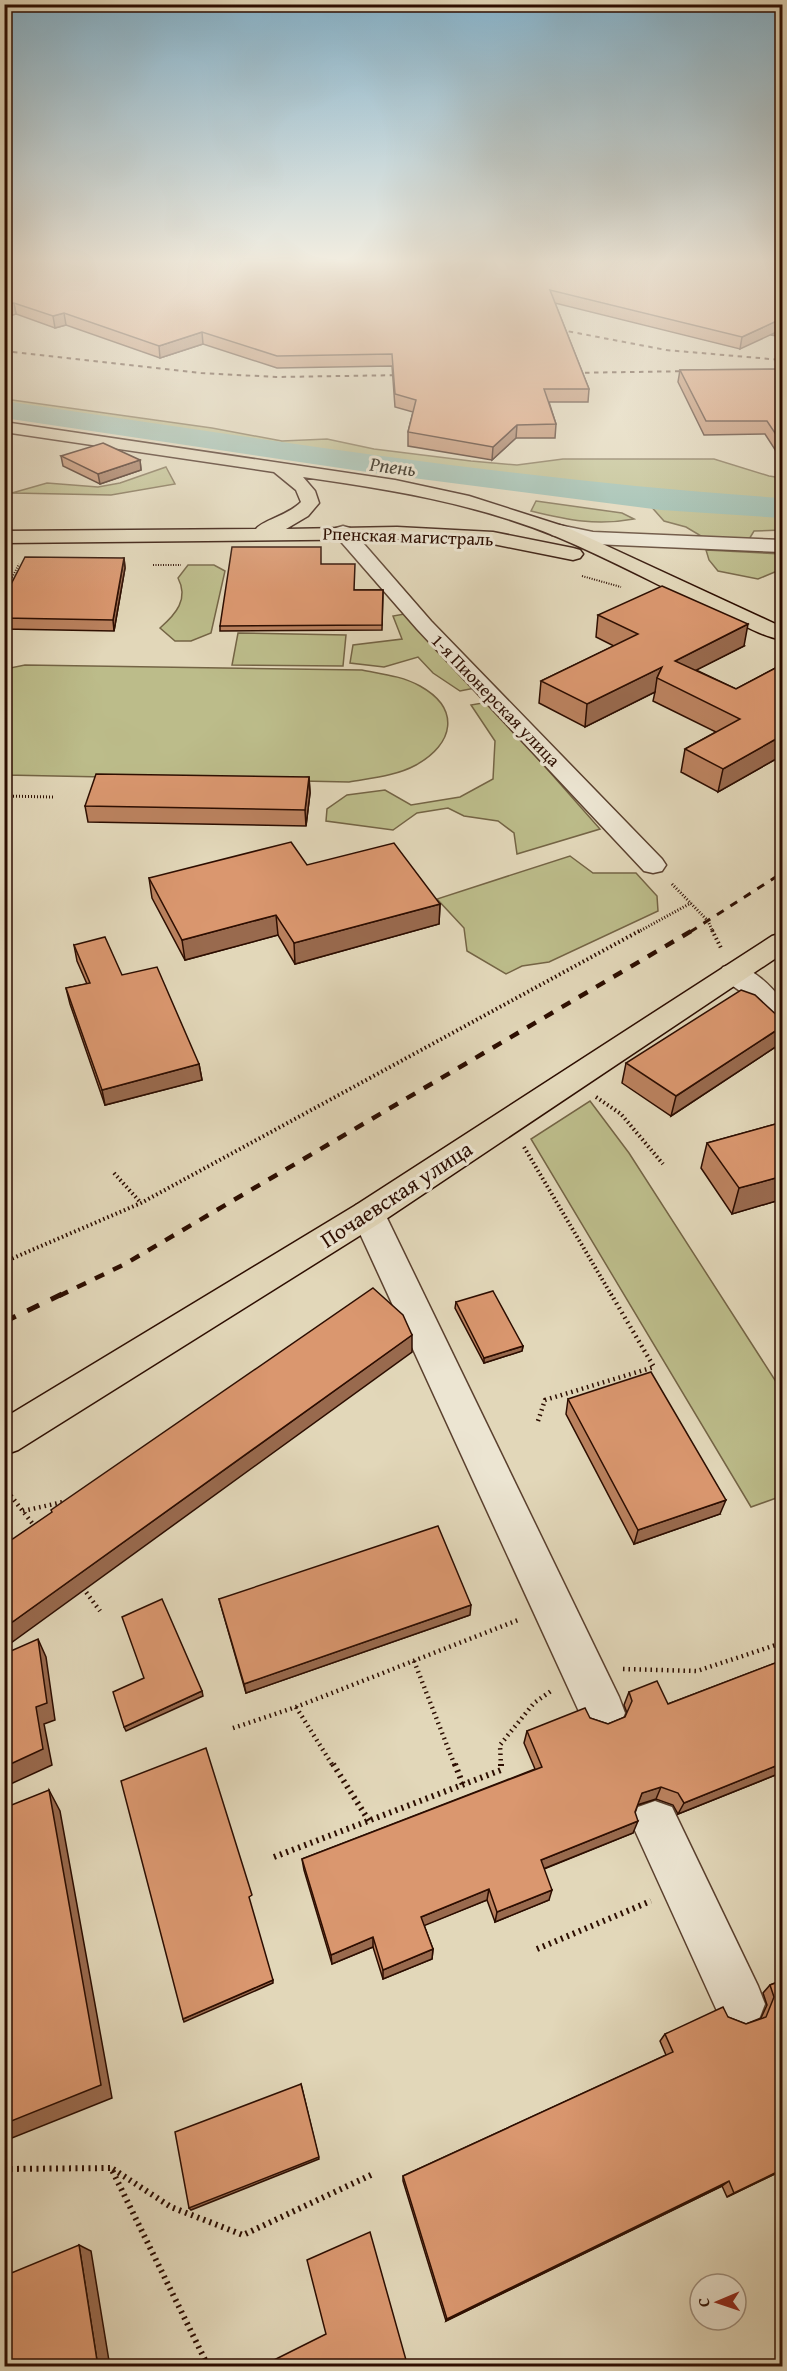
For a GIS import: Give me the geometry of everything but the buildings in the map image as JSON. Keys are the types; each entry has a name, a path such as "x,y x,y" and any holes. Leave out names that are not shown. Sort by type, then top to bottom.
{"main road":[{"name":"Рпенская магистраль","path":"4,428 72,436 395,485 463,500 559,531 607,552 661,580 783,634"},
{"name":"Рпенская магистраль","path":"4,445 42,437 72,436"},
{"name":"Рпенская магистраль","path":"222,535 275,527 304,512 310,502 309,493 298,481 278,467"},
{"name":"Рпенская магистраль","path":"4,537 343,532 494,538 573,555 661,580"},
{"name":"Почаевская улица","path":"4,1438 368,1214 783,942"}],"street":[{"path":"559,531 593,538 783,546"},
{"name":"1-я Пионерская улица","path":"343,532 424,625 653,865"},
{"path":"607,552 633,540"},
{"path":"733,974 757,989 783,1018"},
{"path":"368,1214 603,1713"},
{"path":"655,1824 740,2004"}],"path":[{"path":"4,593 19,564"},
{"path":"153,565 181,565"},
{"path":"4,796 53,797"},
{"path":"653,865 708,921 733,974"},
{"path":"4,1262 141,1203 691,903"},
{"path":"590,1094 621,1114 663,1164"},
{"path":"522,1144 654,1367 545,1400 538,1421"},
{"path":"114,1173 141,1203"},
{"path":"4,1487 43,1538"},
{"path":"23,1511 64,1502"},
{"path":"78,1581 100,1611"},
{"path":"233,1728 296,1707 553,1606"},
{"path":"274,1857 501,1770 500,1745 534,1703 582,1668 697,1671 783,1643"},
{"path":"414,1661 463,1785"},
{"path":"296,1707 369,1821"},
{"path":"537,1949 685,1887"},
{"path":"111,2168 208,2367"},
{"path":"4,2169 111,2168 171,2207 243,2235 374,2174"}],"green space":[{"path":"5,399 212,428 282,441 327,439 374,449 517,465 563,459 714,459 782,478 782,530 754,531 748,541 706,539 686,527 664,521 640,494 401,465 5,406"},
{"path":"166,467 175,484 111,495 12,493 47,483 98,487 120,483"},
{"path":"536,501 622,513 634,519 594,522 570,519 531,511"},
{"path":"706,550 782,554 782,569 758,579 718,571 709,560"},
{"path":"188,565 214,565 225,571 211,633 191,641 175,641 160,628 179,606 182,593 178,578"},
{"path":"410,613 475,688 460,691 433,673 418,657 384,667 350,663 353,645 402,639 393,616"},
{"path":"238,633 346,635 343,666 232,665"},
{"path":"25,665 362,670 399,678 420,686 442,705 448,726 445,737 438,747 429,757 416,765 392,774 349,782 5,775 5,669"},
{"path":"488,702 600,829 517,854 514,833 498,821 464,816 448,808 417,813 393,830 326,821 327,809 347,795 385,790 411,805 460,797 493,779 495,741 471,705"},
{"path":"570,856 593,873 636,873 657,896 658,911 549,962 522,966 506,974 467,951 464,928 437,899"},
{"path":"590,1101 629,1153 782,1391 782,1496 751,1507 531,1139"}],"waterway":[{"name":"Рпень","path":"4,409 374,464 661,500 782,508"}],"railway":[{"path":"189,372 276,377 408,375"},
{"path":"567,373 654,372"},
{"path":"690,932 782,873"},
{"path":"59,1296 125,1264 693,930"},
{"path":"4,1322 62,1294"}]}
